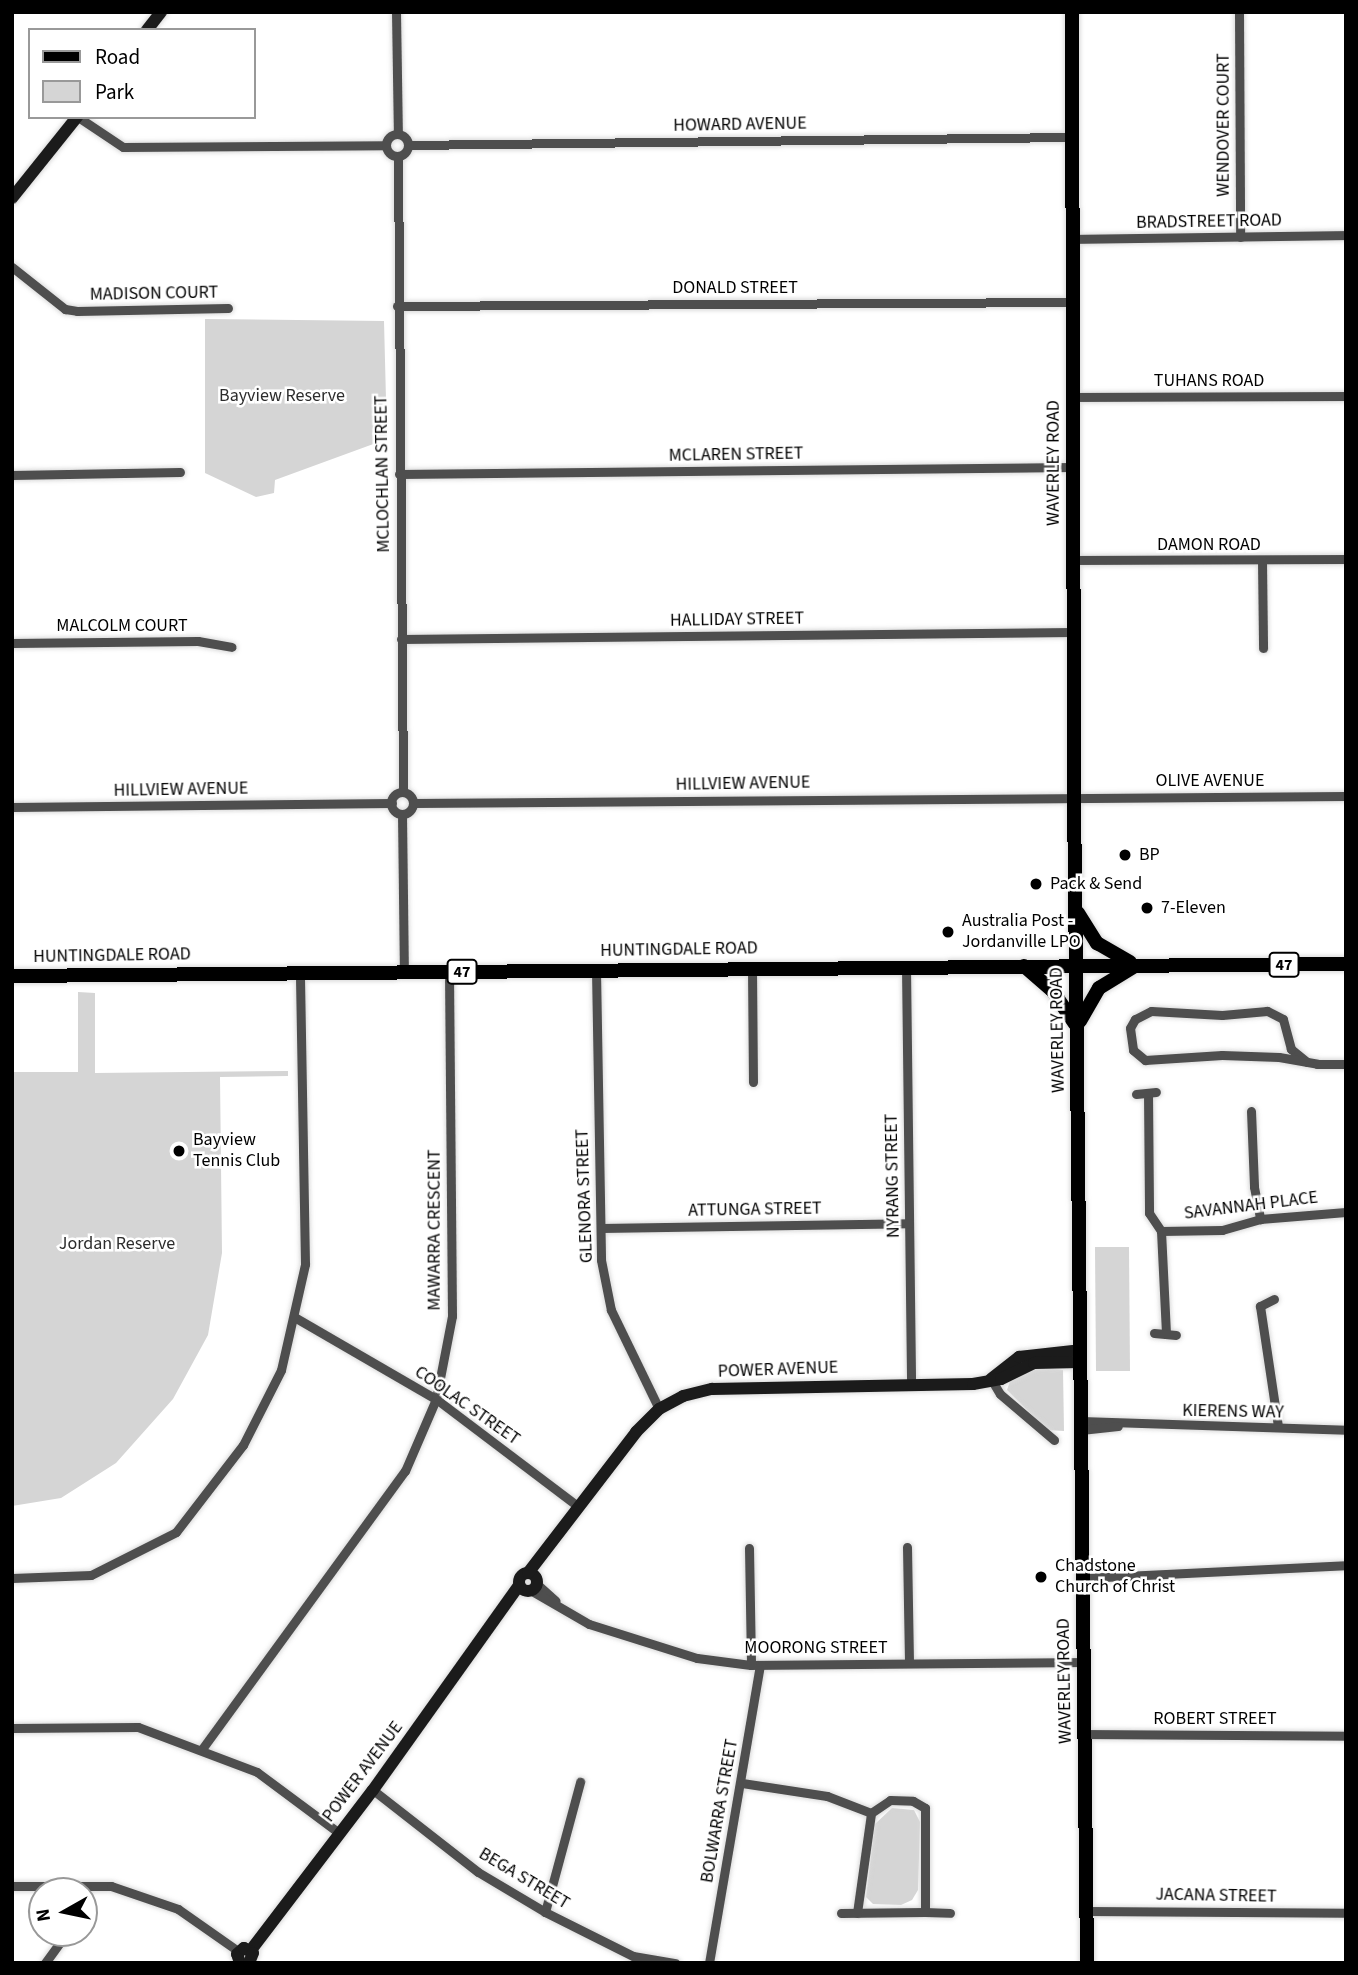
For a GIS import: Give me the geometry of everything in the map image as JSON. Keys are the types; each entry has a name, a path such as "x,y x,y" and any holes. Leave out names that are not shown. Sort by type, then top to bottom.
{"main road":[{"name":"WAVERLEY ROAD","path":"1072,12 1074,797 1087,1963"},
{"path":"1076,909 1097,943 1137,965"},
{"name":"HUNTINGDALE ROAD","path":"12,976 1346,964"},
{"path":"1077,1028 1099,988 1137,965"},
{"path":"1024,966 1066,1006 1077,1028"}],"street":[{"path":"148,28 160,12"},
{"path":"386,145 398,156 408,145 398,134 396,12"},
{"name":"WENDOVER COURT","path":"1239,12 1240,237"},
{"path":"12,198 76,119"},
{"path":"81,119 123,147 386,145 398,134"},
{"name":"HOWARD AVENUE","path":"408,145 1072,137"},
{"name":"MCLOCHLAN STREET","path":"398,156 402,792"},
{"name":"BRADSTREET ROAD","path":"1072,239 1346,235"},
{"name":"MADISON COURT","path":"12,267 65,309 77,312 228,308"},
{"name":"DONALD STREET","path":"397,306 1073,302"},
{"name":"TUHANS ROAD","path":"1073,397 1346,396"},
{"name":"MCLAREN STREET","path":"399,474 1073,467"},
{"path":"12,475 180,472"},
{"name":"DAMON ROAD","path":"1073,560 1346,559"},
{"path":"1262,561 1263,648"},
{"name":"HALLIDAY STREET","path":"401,639 1073,632"},
{"name":"MALCOLM COURT","path":"12,643 198,641 231,647"},
{"path":"402,814 413,803 402,792 391,803 402,814 404,972"},
{"name":"OLIVE AVENUE","path":"1074,797 1346,796"},
{"name":"HILLVIEW AVENUE","path":"413,803 1074,797"},
{"name":"HILLVIEW AVENUE","path":"12,807 391,803"},
{"name":"NYRANG STREET","path":"906,967 911,1384"},
{"path":"752,969 753,1083"},
{"name":"GLENORA STREET","path":"596,970 601,1260 611,1310 659,1409"},
{"name":"MAWARRA CRESCENT","path":"202,1749 405,1471 436,1399 452,1316 449,972"},
{"path":"12,1578 92,1575 176,1532 243,1445 281,1370 296,1318 305,1264 300,974"},
{"path":"1307,1062 1292,1049 1283,1019 1267,1011 1222,1015 1152,1011 1135,1018 1130,1028 1133,1050 1146,1060 1222,1055 1307,1062 1346,1064"},
{"path":"1136,1094 1152,1093 1149,1213 1161,1231 1171,1334 1154,1333"},
{"path":"1251,1111 1254,1187 1260,1219"},
{"name":"SAVANNAH PLACE","path":"1161,1231 1222,1230 1260,1219 1346,1212"},
{"name":"ATTUNGA STREET","path":"601,1228 909,1223"},
{"path":"1275,1299 1261,1306 1278,1427"},
{"name":"COOLAC STREET","path":"296,1318 436,1399 579,1507"},
{"name":"POWER AVENUE","path":"243,1959 373,1790 501,1614 530,1584 551,1545 579,1507 659,1409 683,1396 712,1389 973,1384 1034,1363 1080,1356"},
{"path":"991,1379 1000,1394 1054,1440"},
{"name":"KIERENS WAY","path":"1081,1426 1346,1430"},
{"path":"907,1547 909,1663"},
{"name":"BOLWARRA STREET","path":"709,1963 742,1783 755,1665 749,1548"},
{"path":"1083,1578 1346,1565"},
{"name":"MOORONG STREET","path":"530,1584 589,1624 697,1658 755,1665 1084,1662"},
{"path":"12,1728 138,1727 257,1772 339,1833"},
{"name":"ROBERT STREET","path":"1085,1734 1346,1736"},
{"path":"545,1913 580,1782"},
{"path":"742,1783 827,1796 871,1813"},
{"name":"BEGA STREET","path":"373,1790 478,1872 545,1913 633,1956 675,1963"},
{"path":"857,1913 871,1813 890,1800 913,1801 925,1808 925,1912"},
{"path":"98,1886 111,1886 178,1909 243,1959"},
{"name":"JACANA STREET","path":"1087,1911 1346,1913"},
{"path":"841,1913 950,1913"},
{"path":"45,1963 57,1947"}],"green space":[{"name":"Bayview Reserve","path":"205,319 384,321 387,439 275,480 274,493 256,497 205,473"},
{"name":"Jordan Reserve","path":"78,992 95,993 95,1073 288,1071 288,1076 220,1077 222,1253 208,1335 173,1399 116,1463 61,1498 12,1506 12,1072 78,1072"},
{"path":"1095,1247 1129,1247 1130,1371 1096,1371"},
{"path":"1035,1366 1063,1370 1064,1431 1047,1430 1007,1390 1011,1378"},
{"path":"892,1808 914,1810 920,1822 918,1890 912,1900 901,1905 873,1904 866,1897 875,1824"}],"place":[{"name":"BP","path":"1125,855"},
{"name":"Pack & Send","path":"1036,884"},
{"name":"7-Eleven","path":"1147,908"},
{"name":"Australia Post - Jordanville LPO","path":"948,932"},
{"name":"Bayview Tennis Club","path":"179,1151"},
{"name":"Chadstone Church of Christ","path":"1041,1577"}]}
